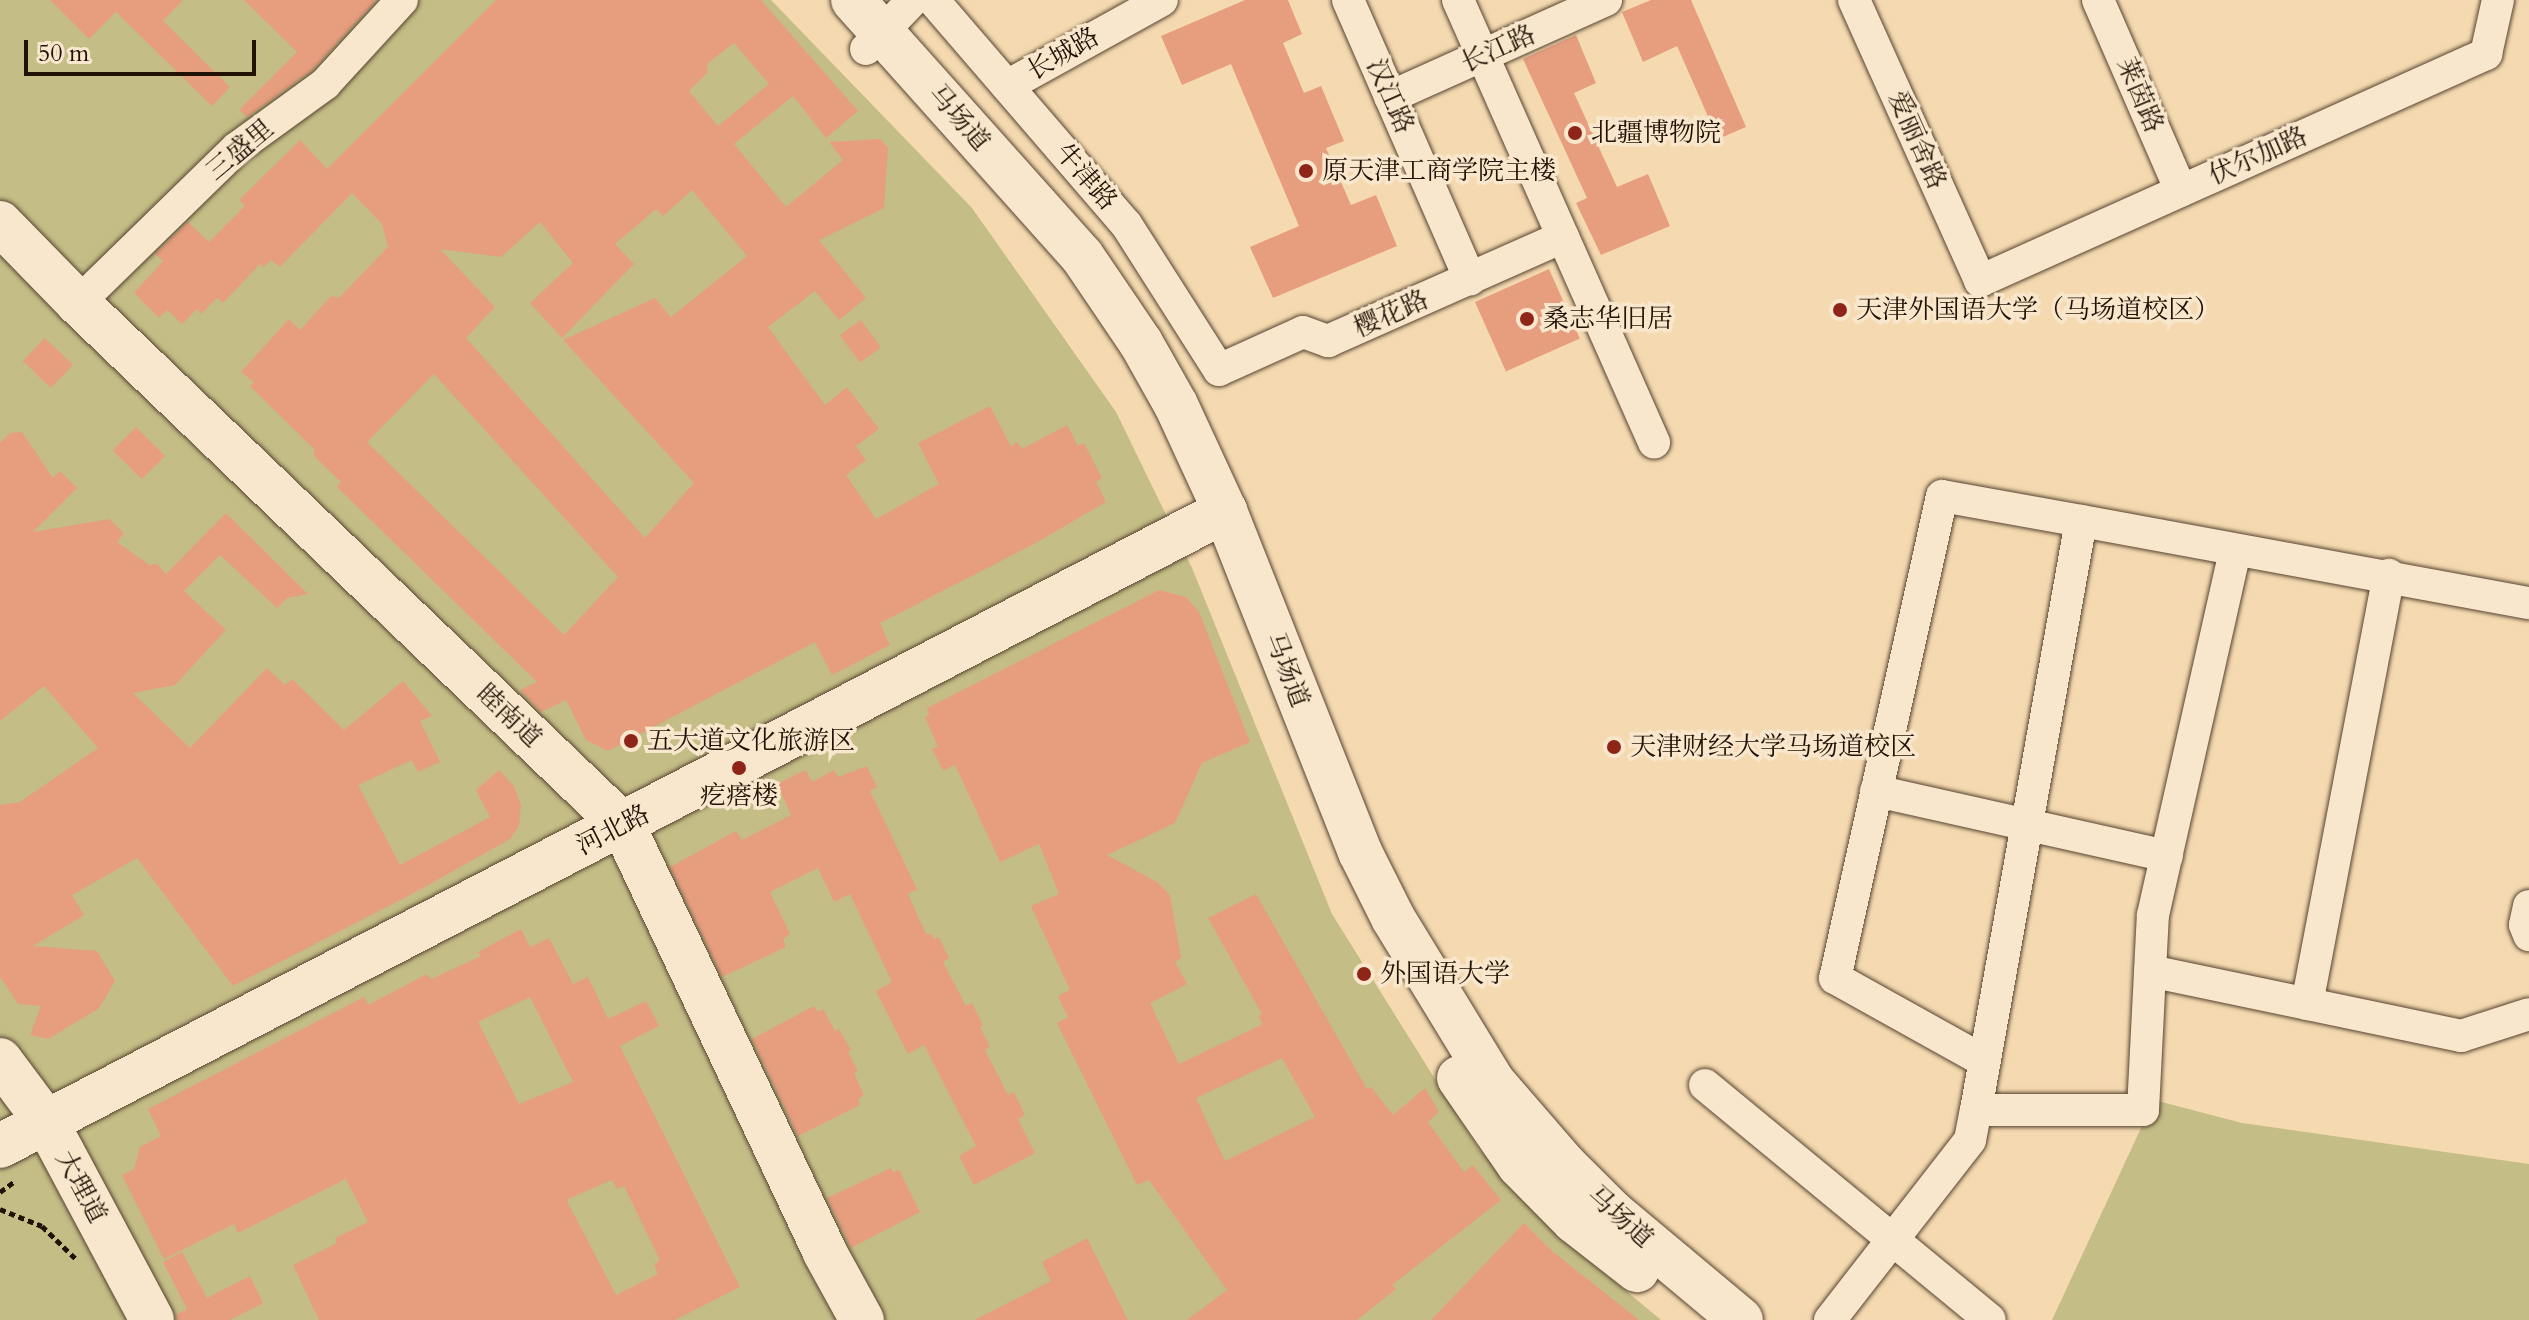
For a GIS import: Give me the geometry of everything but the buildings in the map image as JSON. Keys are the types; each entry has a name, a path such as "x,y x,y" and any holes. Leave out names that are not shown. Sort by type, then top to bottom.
{"street":[{"name":"三盛里","path":"78,303 237,148 325,84 402,0"},
{"name":"马场道","path":"820,0 874,40"},
{"name":"马场道","path":"853,0 874,40 1104,329 1167,442 1215,516 1360,852 1393,918 1493,1082 1565,1165 1612,1212 1741,1320"},
{"path":"874,40 913,0"},
{"name":"牛津路","path":"933,0 1126,224 1219,370"},
{"name":"长城路","path":"1007,86 1162,0"},
{"name":"汉江路","path":"1348,0 1470,279"},
{"path":"1458,0 1654,442"},
{"name":"长江路","path":"1390,97 1606,0"},
{"name":"爱丽舍路","path":"1854,0 1980,281"},
{"name":"莱茵路","path":"2098,0 2181,191"},
{"name":"伏尔加路","path":"1980,281 2486,54 2498,0"},
{"name":"睦南道","path":"0,223 78,303 623,825 824,1251 862,1320"},
{"name":"樱花路","path":"1219,370 1303,332 1328,341 1563,237"},
{"path":"1984,1061 1835,978 1942,496 2235,552 2389,575 2529,603"},
{"name":"马场道","path":"1215,516 1331,852 1384,957 1489,1124 1519,1165 1574,1221 1698,1320"},
{"name":"河北路","path":"0,1146 1215,516"},
{"path":"1830,1320 1970,1140 2081,521"},
{"path":"1976,1110 2143,1110 2153,915 2235,552"},
{"path":"2307,1004 2389,575"},
{"path":"1876,791 2167,856"},
{"path":"2529,906 2525,925 2529,935"},
{"path":"2150,971 2461,1036 2529,1014"},
{"name":"大理道","path":"0,1060 47,1123 152,1320"},
{"path":"1705,1085 1990,1320"}],"path":[{"path":"0,1209 42,1226 86,1269"}],"shaded area":[{"name":"五大道文化旅游区","path":"0,0 771,0 972,208 1116,412 1192,568 1332,914 1478,1148 1553,1230 1661,1320 0,1320"},
{"path":"2154,1100 2242,1123 2529,1164 2529,1320 2052,1320"}],"place":[{"name":"北疆博物院","path":"1575,133"},
{"name":"原天津工商学院主楼","path":"1306,171"},
{"name":"天津外国语大学（马场道校区）","path":"1840,310"},
{"name":"桑志华旧居","path":"1527,319"},
{"name":"五大道文化旅游区","path":"631,741"},
{"name":"天津财经大学马场道校区","path":"1614,747"},
{"name":"疙瘩楼","path":"739,768"},
{"name":"外国语大学","path":"1364,974"}]}
